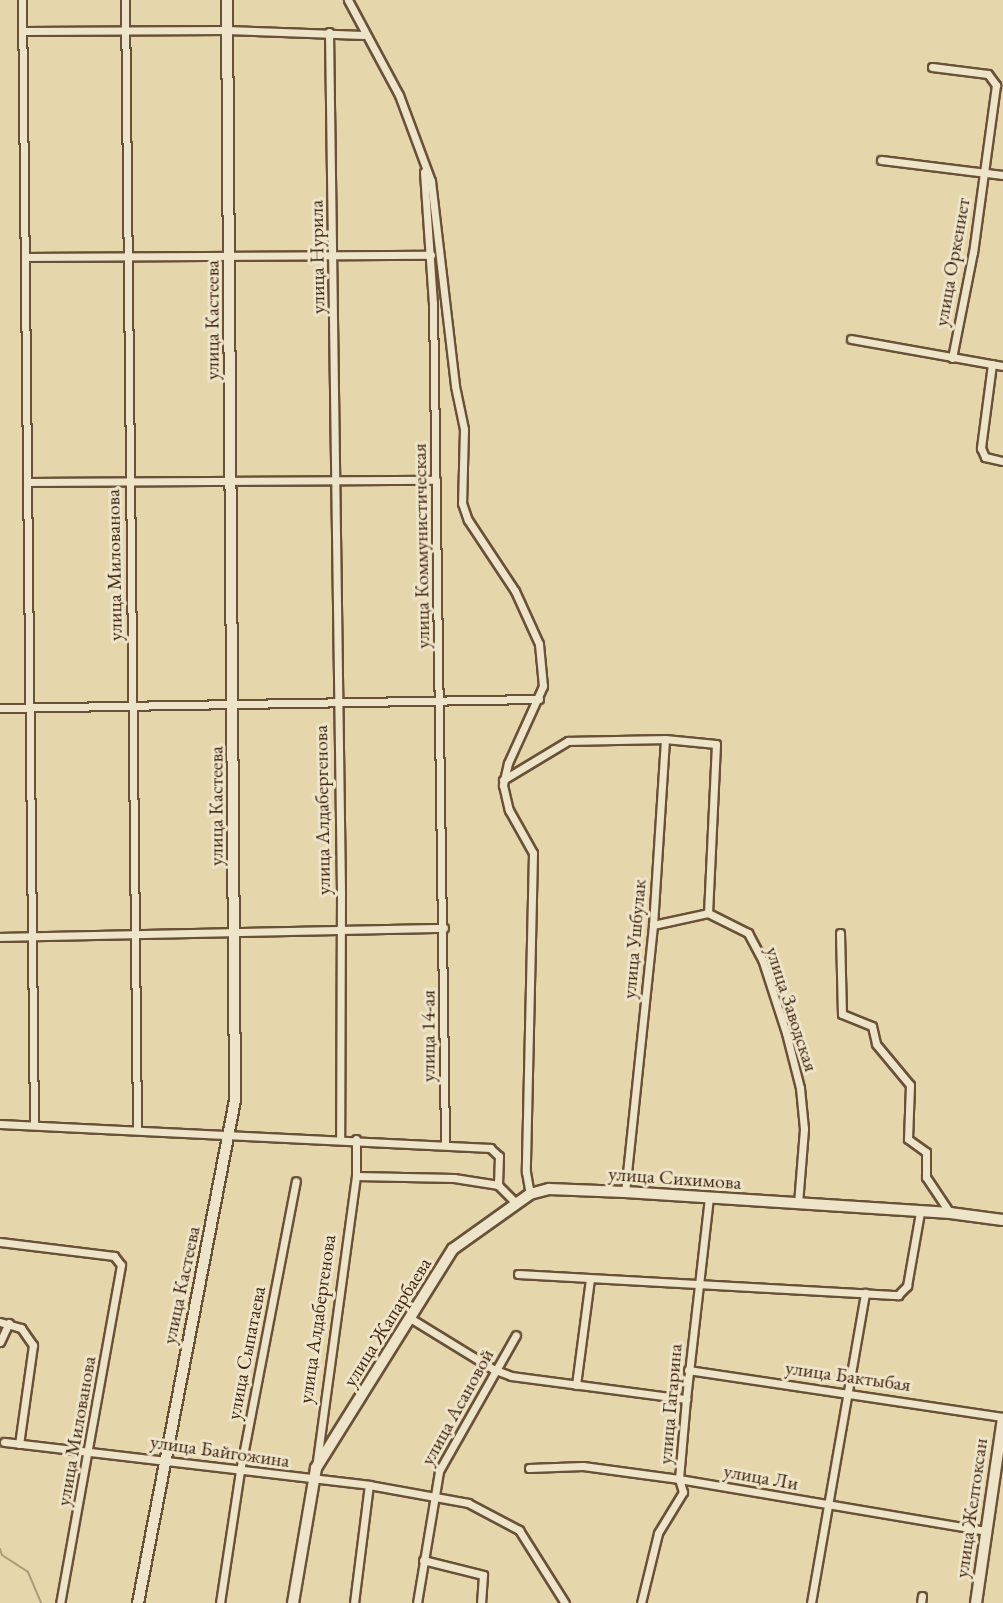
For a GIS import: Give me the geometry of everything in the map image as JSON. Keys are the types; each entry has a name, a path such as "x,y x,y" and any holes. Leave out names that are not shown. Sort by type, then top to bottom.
{"street":[{"path":"22,0 29,482 34,1125"},
{"name":"улица Милованова","path":"125,0 137,1129"},
{"name":"улица Кастеева","path":"138,1603 164,1459 231,1134 235,1100 234,703 227,0"},
{"path":"348,0 363,35 399,95 430,181 455,386 464,429 462,503 468,520 529,618 539,644 543,673 539,699 503,780 506,804 533,853 526,1172 530,1194"},
{"path":"23,31 227,30 363,35"},
{"name":"улица Нурила","path":"329,32 335,253 334,481"},
{"name":"улица Оркениет","path":"932,67 988,74 996,85 974,252 952,358"},
{"name":"улица Оркениет","path":"881,160 1003,175"},
{"name":"улица Коммунистическая","path":"423,163 431,255 444,928"},
{"path":"26,257 230,253 431,255"},
{"name":"улица Оркениет","path":"851,339 1003,366"},
{"path":"992,364 981,448 985,457 1003,461"},
{"path":"29,482 436,480"},
{"name":"улица Алдабергенова","path":"334,481 341,930 340,1138"},
{"path":"0,708 539,699"},
{"path":"503,780 568,741 666,739 716,744 708,913 653,925"},
{"name":"улица Ушбулак","path":"625,1192 653,925 666,739"},
{"name":"улица Заводская","path":"708,913 748,933 762,959 786,1033 800,1088 804,1129 798,1203"},
{"path":"0,937 444,928"},
{"name":"улица 14-ая","path":"444,928 445,1144"},
{"path":"840,933 842,1014 872,1026 876,1044 910,1084 908,1139 926,1152 926,1177 950,1213"},
{"path":"0,1124 340,1138 490,1148 499,1156 498,1185"},
{"name":"улица Алдабергенова","path":"316,1468 356,1176 356,1139"},
{"path":"356,1176 454,1178 498,1185 516,1203"},
{"name":"улица Сыпатаева","path":"220,1603 240,1471 296,1181"},
{"name":"улица Сихимова","path":"516,1203 530,1194 549,1189 950,1213 1003,1220"},
{"name":"улица Гагарина","path":"641,1603 658,1533 682,1492 679,1479 688,1370 710,1198"},
{"name":"улица Жапарбаева","path":"312,1480 316,1468 453,1249 516,1203"},
{"path":"518,1274 698,1286 865,1293 904,1292 920,1212"},
{"name":"улица Милованова","path":"0,1242 114,1256 121,1265 89,1453 60,1603"},
{"path":"576,1385 590,1278"},
{"path":"811,1603 831,1506 865,1293"},
{"path":"410,1317 495,1370 576,1385 686,1399"},
{"path":"0,1322 9,1323 31,1336 33,1345 19,1444"},
{"path":"0,1342 9,1323"},
{"name":"улица Асановой","path":"417,1603 432,1496 439,1471 516,1335"},
{"name":"улица Бактыбая","path":"688,1370 1003,1418"},
{"name":"улица Желтоксан","path":"976,1603 1003,1418"},
{"name":"улица Байгожина","path":"4,1442 89,1453 164,1459 240,1471 369,1485 432,1496 485,1509 519,1530 565,1603"},
{"name":"улица Ли","path":"529,1468 584,1466 679,1479 986,1531"},
{"path":"293,1603 312,1480"},
{"path":"354,1603 369,1485"},
{"path":"423,1560 483,1575 482,1603"}],"waterway":[{"path":"0,1549 2,1555 28,1572 41,1603"}]}
